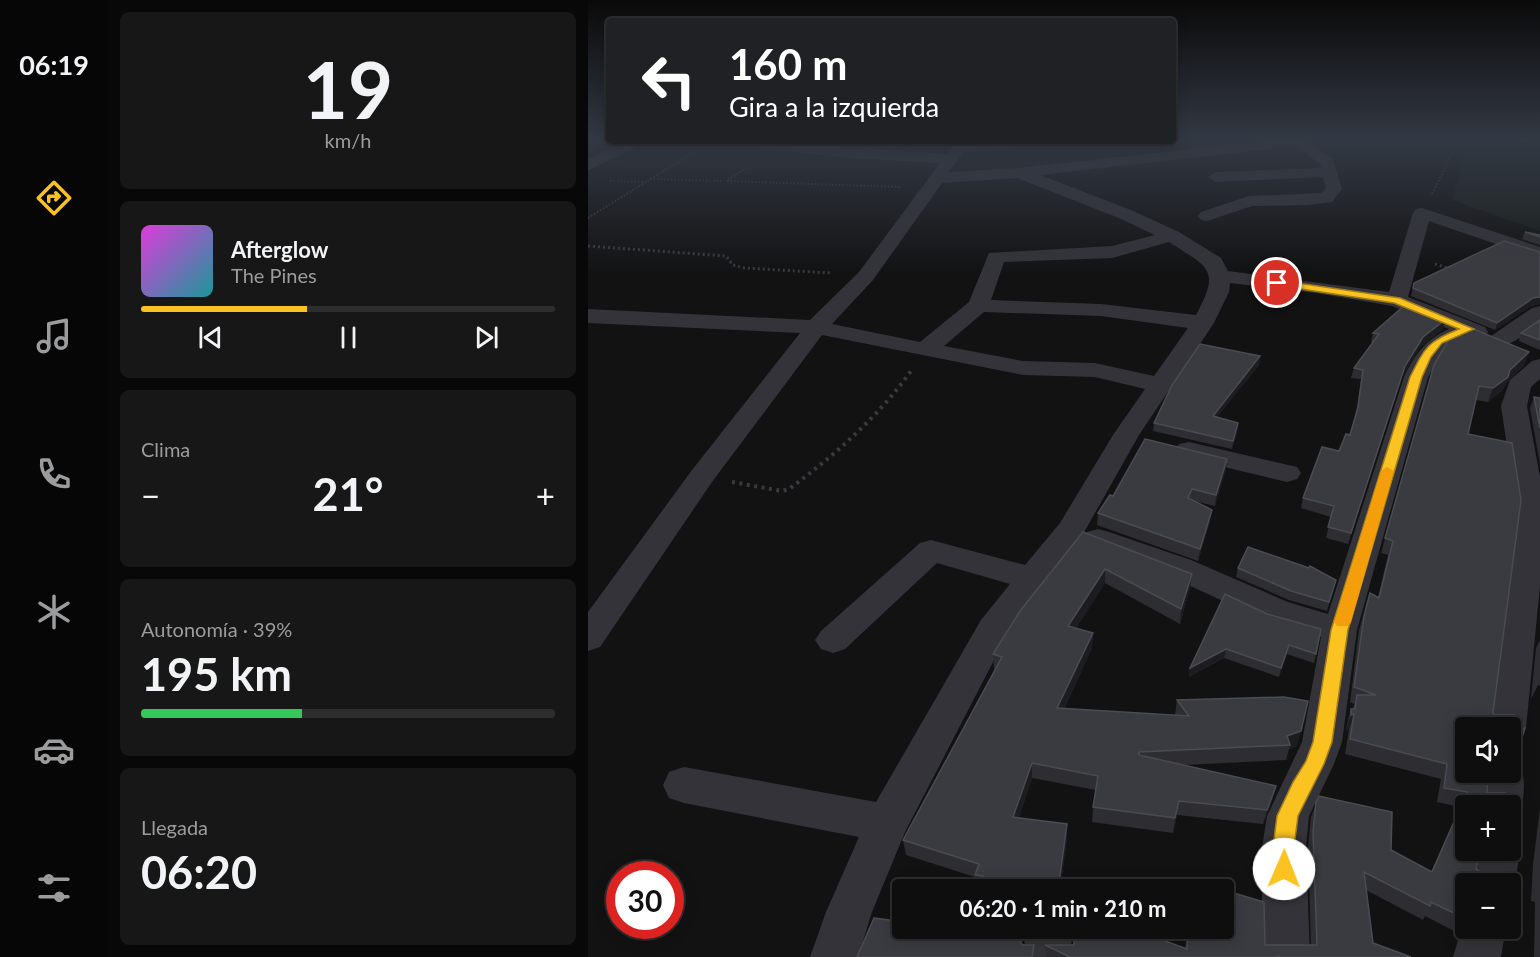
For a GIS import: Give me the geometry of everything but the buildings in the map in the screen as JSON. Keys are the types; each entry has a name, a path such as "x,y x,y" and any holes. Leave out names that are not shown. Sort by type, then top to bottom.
{"street":[{"path":"588,638 702,476 816,327 866,276 932,185"},
{"path":"834,957 849,912 887,823 993,629 1031,578 1145,440 1159,385 1203,323 1219,292 1220,276 1214,262 1172,236 1125,214 1049,185"},
{"path":"1206,216 1238,207 1249,201 1326,198 1334,189 1333,185"},
{"path":"1397,300 1422,213 1540,253"},
{"path":"925,350 979,305 996,257 1112,252 1172,236"},
{"path":"1220,276 1397,300 1540,360"},
{"path":"979,305 1101,310 1203,323"},
{"path":"1286,957 1284,847 1288,816 1314,764 1322,742 1340,630 1416,377 1426,356 1438,341 1484,335 1540,313"},
{"path":"588,316 816,327 1023,368 1095,370 1159,385"},
{"path":"1508,717 1532,514 1514,406 1519,385 1540,366"},
{"path":"1145,440 1287,473"},
{"path":"1071,529 1180,568 1278,612 1340,630"},
{"path":"833,640 931,551 1031,578"},
{"path":"684,785 887,823"},
{"path":"1048,939 1048,957"},
{"path":"1477,957 1481,939"}],"path":[{"path":"588,218 641,185"},
{"path":"1422,213 1437,185"},
{"path":"588,246 726,256 733,265 744,268 866,276"},
{"path":"1408,257 1454,270"},
{"path":"702,476 782,491 789,489 872,420 898,391 925,350"}],"shaded area":[{"path":"1456,185 1540,185 1540,231 1452,200"}],"slow traffic":[{"path":"1342,622 1387,471"}],"route":[{"path":"1277,283 1397,300 1469,329 1438,341 1426,356 1416,377 1340,630 1322,742 1314,764 1288,816 1284,869"}]}
